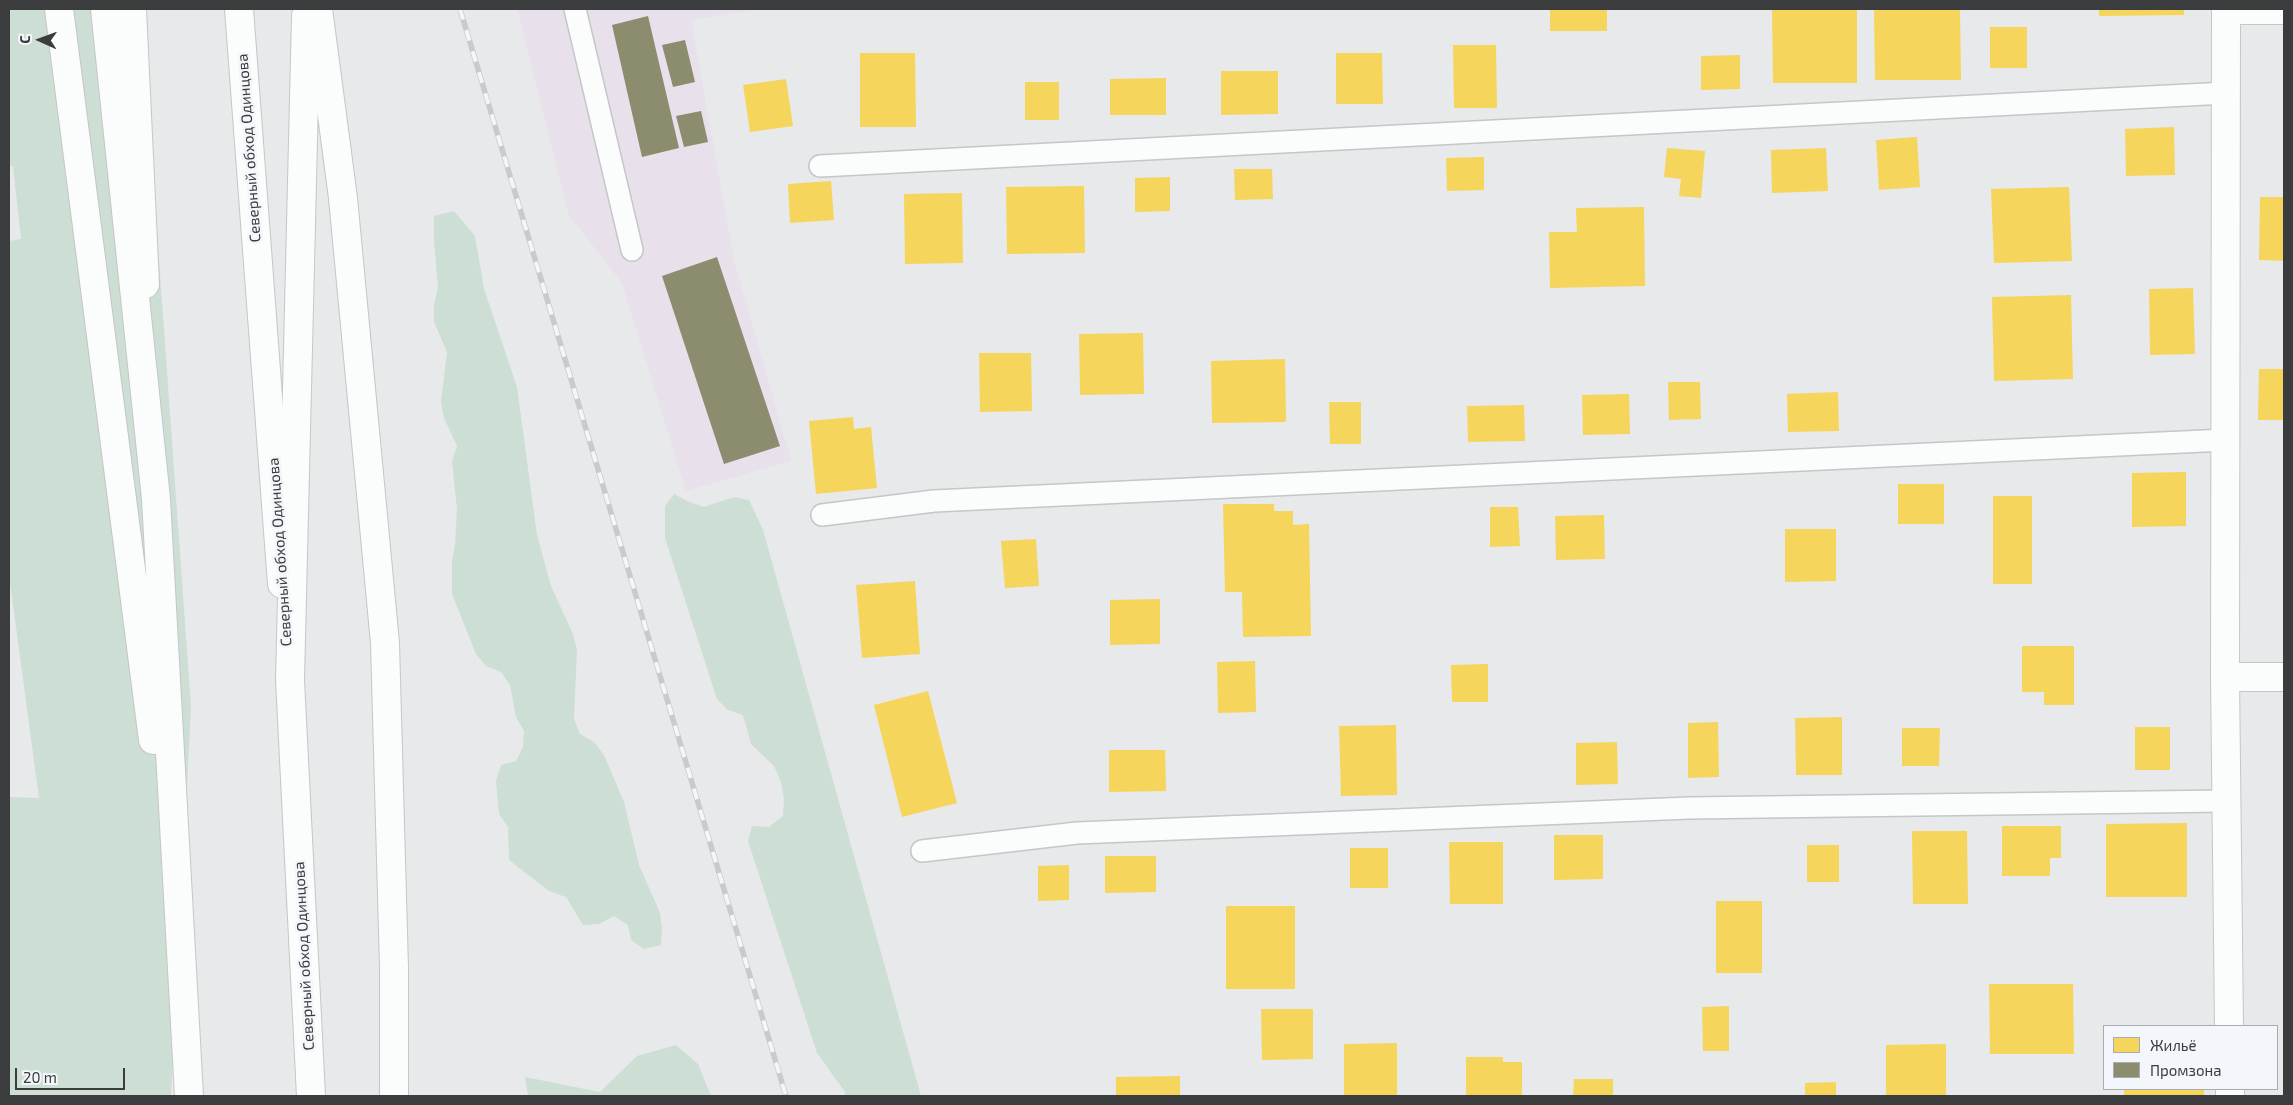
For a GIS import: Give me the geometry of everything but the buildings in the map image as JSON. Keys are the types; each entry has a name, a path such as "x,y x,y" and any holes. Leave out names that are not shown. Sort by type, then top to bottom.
{"main road":[{"path":"59,9 182,962"},
{"path":"105,9 156,499"},
{"path":"132,9 156,499 189,1096"},
{"name":"Северный обход Одинцова","path":"239,9 290,680 311,1096"},
{"path":"290,680 306,9"},
{"path":"318,9 343,198 385,642 394,968 394,1096"},
{"path":"2229,1025 2225,677 2226,9 2284,10"},
{"path":"2225,677 2284,677"}],"lane":[{"path":"575,9 632,250"},
{"path":"820,166 2226,94"},
{"path":"822,515 934,501 2225,440"},
{"path":"922,851 1077,833 1679,808 2226,801"}],"shaded area":[{"path":"517,9 760,9 691,20 734,260 791,461 686,491 622,283 569,215"}],"green space":[{"path":"9,9 141,9 191,707 171,1096 9,1096 9,797 39,798 9,575 9,241 21,239 13,166 9,166"},
{"path":"454,211 475,236 484,289 517,387 537,535 551,586 572,632 577,649 574,719 580,734 594,742 604,755 624,802 639,865 660,913 662,928 661,945 644,949 631,940 628,925 614,916 599,924 583,925 566,897 549,891 509,860 508,827 499,814 496,781 501,765 516,761 523,747 524,731 516,717 510,685 501,672 486,666 476,654 452,594 452,561 457,509 452,461 457,446 444,418 441,402 447,352 434,322 434,304 438,288 434,216"},
{"path":"674,494 704,507 734,497 749,500 763,530 921,1096 845,1096 845,1092 817,1053 748,841 752,826 769,827 783,816 784,800 781,782 774,766 751,744 743,715 728,710 717,699 665,538 665,506"},
{"path":"676,1045 698,1064 711,1096 528,1096 525,1077 600,1092 637,1056"}],"railway":[{"path":"460,9 786,1096"}]}
